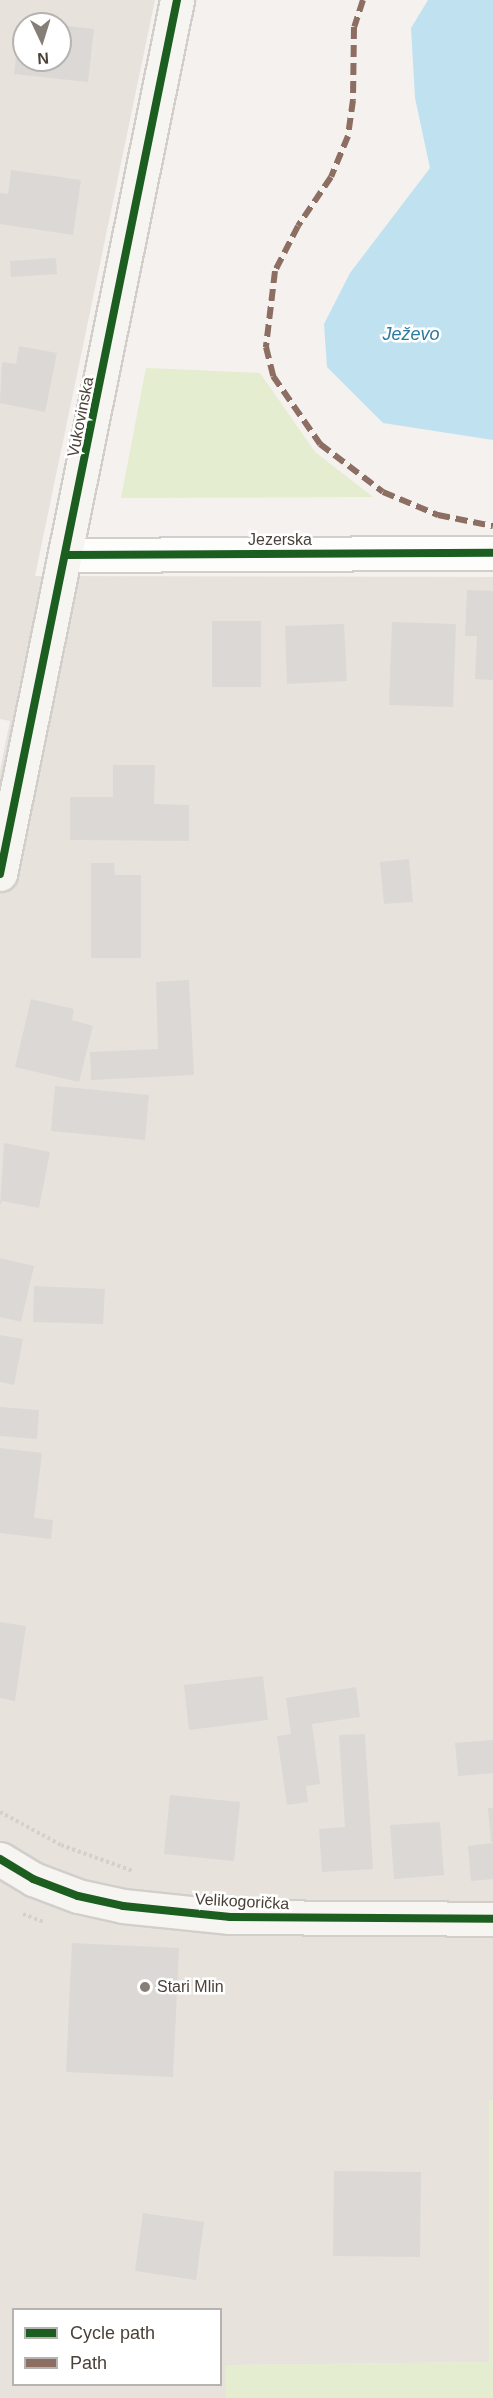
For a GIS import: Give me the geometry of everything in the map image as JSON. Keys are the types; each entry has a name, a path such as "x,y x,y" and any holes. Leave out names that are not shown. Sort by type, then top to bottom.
{"main road":[{"name":"Vukovinska","path":"0,873 67,555 177,0"},
{"name":"Velikogorička","path":"0,1859 33,1879 78,1896 123,1906 230,1917 493,1919"}],"street":[{"name":"Jezerska","path":"67,555 493,552"}],"path":[{"path":"0,1812 62,1845 137,1872"}],"shaded area":[{"path":"0,0 155,0 35,576 493,577 493,2100 489,2100 489,2362 226,2365 226,2398 0,2398 0,771 10,721 0,719"}],"green space":[{"path":"146,368 260,373 315,452 373,497 121,498"},
{"path":"489,2100 493,2100 493,2398 226,2398 225,2365 489,2362"}],"water":[{"name":"Ježevo","path":"428,0 493,0 493,440 383,423 327,367 324,324 350,273 430,168 415,98 411,28"}],"building":[{"path":"72,26 94,29 88,82 14,74 14,72 72,72"},
{"path":"11,170 81,180 73,235 0,224 0,193 8,194"},
{"path":"56,258 57,274 11,277 10,261"},
{"path":"19,346 57,353 45,412 0,403 2,362 16,364"},
{"path":"467,590 493,591 493,680 475,679 477,636 465,636"},
{"path":"212,621 261,621 261,687 212,687"},
{"path":"392,622 456,624 453,707 389,705"},
{"path":"344,624 347,681 287,684 285,626"},
{"path":"113,765 155,765 154,804 189,805 189,841 70,840 70,797 113,797"},
{"path":"409,859 413,902 384,904 380,862"},
{"path":"91,863 114,863 115,875 141,875 141,958 91,958"},
{"path":"189,980 194,1075 91,1080 90,1052 158,1049 156,982"},
{"path":"31,999 74,1009 72,1020 93,1026 79,1082 15,1067"},
{"path":"55,1086 149,1095 145,1140 51,1131"},
{"path":"4,1143 50,1152 39,1208 2,1201 0,1206"},
{"path":"0,1258 34,1266 21,1322 0,1317"},
{"path":"34,1286 105,1289 103,1324 33,1322"},
{"path":"0,1335 23,1339 14,1385 0,1382"},
{"path":"0,1407 39,1410 37,1439 0,1436"},
{"path":"0,1448 42,1453 34,1518 53,1520 51,1539 0,1533"},
{"path":"0,1622 26,1626 15,1701 0,1698"},
{"path":"263,1676 268,1720 189,1730 184,1685"},
{"path":"356,1687 360,1717 312,1724 320,1784 306,1786 308,1802 287,1805 277,1736 291,1734 286,1698"},
{"path":"365,1734 373,1869 322,1872 319,1829 345,1827 339,1735"},
{"path":"493,1740 493,1773 458,1776 455,1743"},
{"path":"170,1795 240,1802 234,1861 164,1854"},
{"path":"488,1808 493,1808 493,1842 491,1842"},
{"path":"440,1822 444,1875 394,1879 390,1825"},
{"path":"493,1843 493,1879 471,1881 468,1846"},
{"path":"72,1943 179,1948 173,2077 66,2072"},
{"path":"334,2171 421,2172 420,2257 333,2256"},
{"path":"143,2213 204,2222 196,2280 135,2271"}],"marked path":[{"path":"363,0 354,27 353,100 348,136 331,177 298,226 275,271 266,347 273,376 320,444 383,492 438,515 493,526"}],"cycle path":[{"path":"0,874 177,0"},
{"path":"67,555 493,553"},
{"path":"0,1859 33,1879 78,1896 123,1906 230,1917 493,1919"}],"place":[{"name":"Stari Mlin","path":"145,1987"}]}
